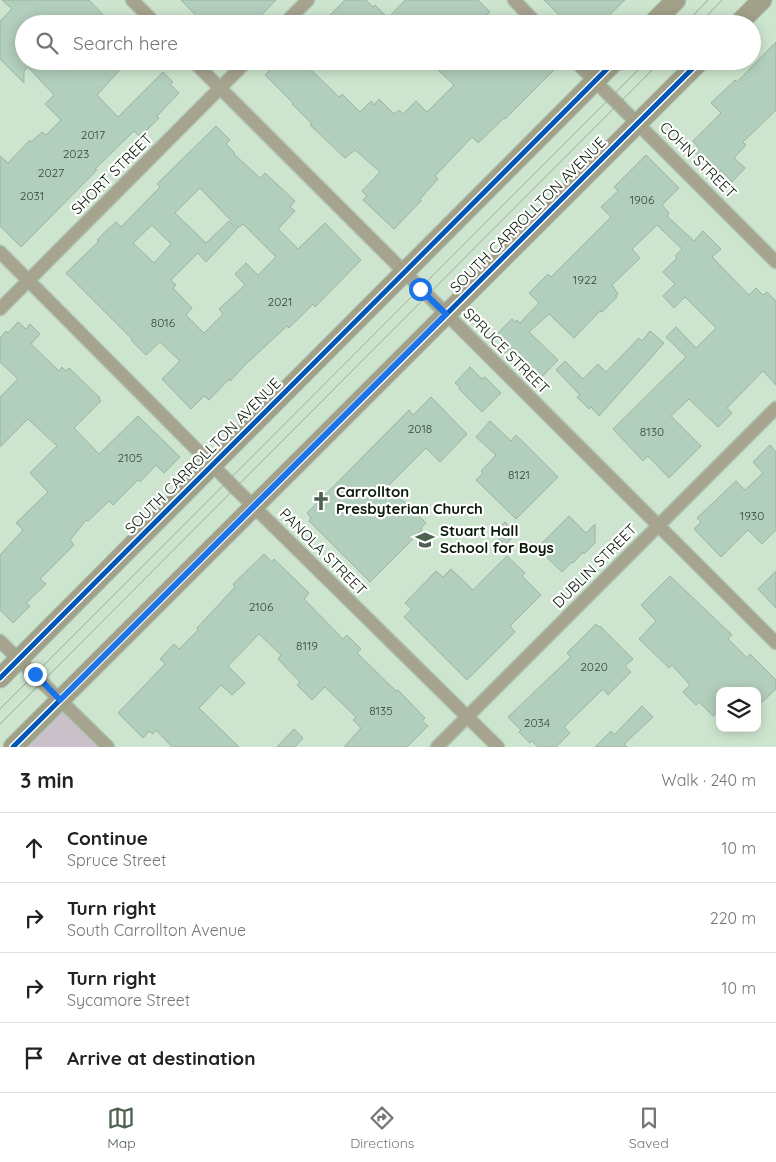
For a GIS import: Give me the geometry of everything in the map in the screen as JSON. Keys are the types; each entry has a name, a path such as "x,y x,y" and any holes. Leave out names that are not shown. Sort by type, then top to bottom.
{"main road":[{"path":"661,15 676,0"},
{"path":"747,15 762,0"},
{"name":"SOUTH CARROLLTON AVENUE","path":"0,678 606,70"},
{"name":"SOUTH CARROLLTON AVENUE","path":"13,747 691,70"}],"street":[{"path":"132,0 147,15"},
{"path":"293,15 308,0"},
{"path":"514,0 528,15"},
{"name":"SPRUCE STREET","path":"202,70 776,643"},
{"name":"SHORT STREET","path":"0,309 238,70"},
{"name":"COHN STREET","path":"584,70 776,262"},
{"name":"PANOLA STREET","path":"0,252 498,747"},
{"name":"DUBLIN STREET","path":"437,747 776,408"},
{"path":"0,640 108,747"}],"shaded area":[{"path":"60,700 107,747 13,747"}],"building":[{"path":"2,0 89,0 103,15 15,15 15,70 25,70 24,83 0,59 0,21 12,9"},
{"path":"181,0 276,0 262,15 195,15"},
{"path":"345,0 366,0 373,7 375,5 385,15 330,15"},
{"path":"405,0 478,0 490,12 487,14 391,15"},
{"path":"544,0 625,0 609,15 559,15"},
{"path":"776,42 776,110 743,142 746,145 734,158 745,168 732,182 721,170 717,175 693,151 698,147 693,141 721,113 711,103 749,70 761,70 761,57"},
{"path":"31,70 120,70 97,95 118,117 163,72 173,82 170,84 179,93 157,116 159,118 140,137 134,131 21,247 0,226 0,156 8,163 30,140 31,142 42,132 46,135 61,120 45,104 54,95"},
{"path":"311,70 339,97 342,94 360,112 371,101 374,105 379,99 394,114 399,110 403,114 416,101 427,112 454,85 438,70 554,70 478,143 472,137 435,176 438,179 420,199 421,201 394,229 363,200 367,196 362,191 380,172 355,150 345,158 310,125 312,124 265,75 269,71"},
{"path":"216,126 230,140 226,144 234,154 260,178 265,173 295,201 290,207 295,211 278,229 298,249 325,223 361,260 315,307 313,304 289,328 287,326 209,400 204,396 191,409 162,379 180,361 160,342 146,355 66,273 116,222 121,227 160,187 157,184","holes":["200,188 238,228 243,224 276,257 258,275 246,263 235,274 245,285 219,309 223,314 204,333 186,315 192,308 173,288 176,285 171,280 198,253 206,262 237,229 229,221 206,243 175,213","152,225 171,244 154,263 133,243"]},
{"path":"646,155 679,188 662,205 669,213 667,216 694,241 703,231 721,249 712,257 749,295 756,288 763,295 767,292 776,301 776,385 763,371 727,408 732,413 718,427 689,399 671,416 701,446 669,478 648,456 643,461 613,429 686,357 666,337 676,327 696,348 716,328 685,297 674,308 663,296 675,284 663,272 677,258 675,256 682,249 657,225 632,249 640,258 612,285 618,294 615,296 617,297 602,312 600,311 574,338 549,314 529,332 558,360 541,378 510,349 505,353 498,346 502,342 497,334 512,319 520,323 539,303 529,293 548,274 551,277 611,217 601,207 618,191 614,187"},
{"path":"18,322 26,329 30,324 40,334 31,344 59,371 62,367 66,371 69,368 100,398 101,401 74,428 99,454 138,416 180,457 164,473 156,465 140,482 138,480 113,505 109,501 88,521 86,520 70,540 74,545 40,579 46,584 26,603 30,606 13,623 0,610 0,555 23,530 16,523 48,492 30,473 57,446 28,419 0,447 0,397 18,379 0,362 0,338 6,331 8,333"},
{"path":"650,331 664,343 599,416 591,407 589,409 577,397 580,395 556,370 565,361 583,379 598,364 606,372 639,338 642,341"},
{"path":"470,367 482,379 485,377 501,393 482,412 455,383"},
{"path":"431,397 467,434 440,462 426,448 388,486 426,523 421,528 422,530 370,582 309,521 311,518 307,513 409,410 413,415"},
{"path":"490,421 511,441 516,435 558,477 516,519 476,480 483,473 481,471 496,455 476,437"},
{"path":"770,445 776,452 776,530 762,544 748,530 721,557 694,529 701,522 697,518 736,481 745,490 763,473 753,462"},
{"path":"569,516 586,533 595,524 595,543 562,572 537,548"},
{"path":"505,522 516,534 505,545 493,533"},
{"path":"264,554 272,562 274,559 309,593 304,599 343,639 347,635 361,649 357,653 396,691 398,690 425,718 422,721 428,726 407,747 344,747 361,728 353,720 356,717 325,687 312,700 297,685 300,682 278,659 281,655 259,634 228,666 245,683 232,695 221,685 199,708 239,747 172,747 156,730 153,734 149,731 143,738 118,713 165,664 160,659 174,644 179,649 198,630 197,628 235,587 233,584"},
{"path":"507,556 525,573 522,576 541,595 510,626 515,632 467,680 404,617 412,609 405,603 436,571 443,577 451,569 473,590"},
{"path":"776,571 776,608 758,589"},
{"path":"670,576 732,635 728,639 747,658 750,654 776,680 776,689 761,703 761,687 716,687 716,713 713,716 699,702 696,705 683,692 690,685 672,665 669,668 639,639 656,621 641,605"},
{"path":"596,624 633,659 625,666 631,672 608,695 603,689 564,727 570,733 556,747 538,747 532,741 530,743 519,732 521,730 508,717 571,657 567,653"},
{"path":"642,706 653,717 624,744 627,747 595,747 611,731 614,735"},
{"path":"294,729 303,738 295,747 277,747"}],"tram line":[{"path":"694,15 708,0"},
{"path":"708,15 722,0"},
{"path":"0,709 638,70"},
{"path":"0,724 652,70"}],"cycle path":[{"path":"0,678 606,70"},
{"path":"13,747 691,70"}],"place":[{"name":"Carrollton Presbyterian Church","path":"321,501"},
{"name":"Stuart Hall School for Boys","path":"425,540"}],"route":[{"path":"35,674 60,700 446,314 420,289"}]}
